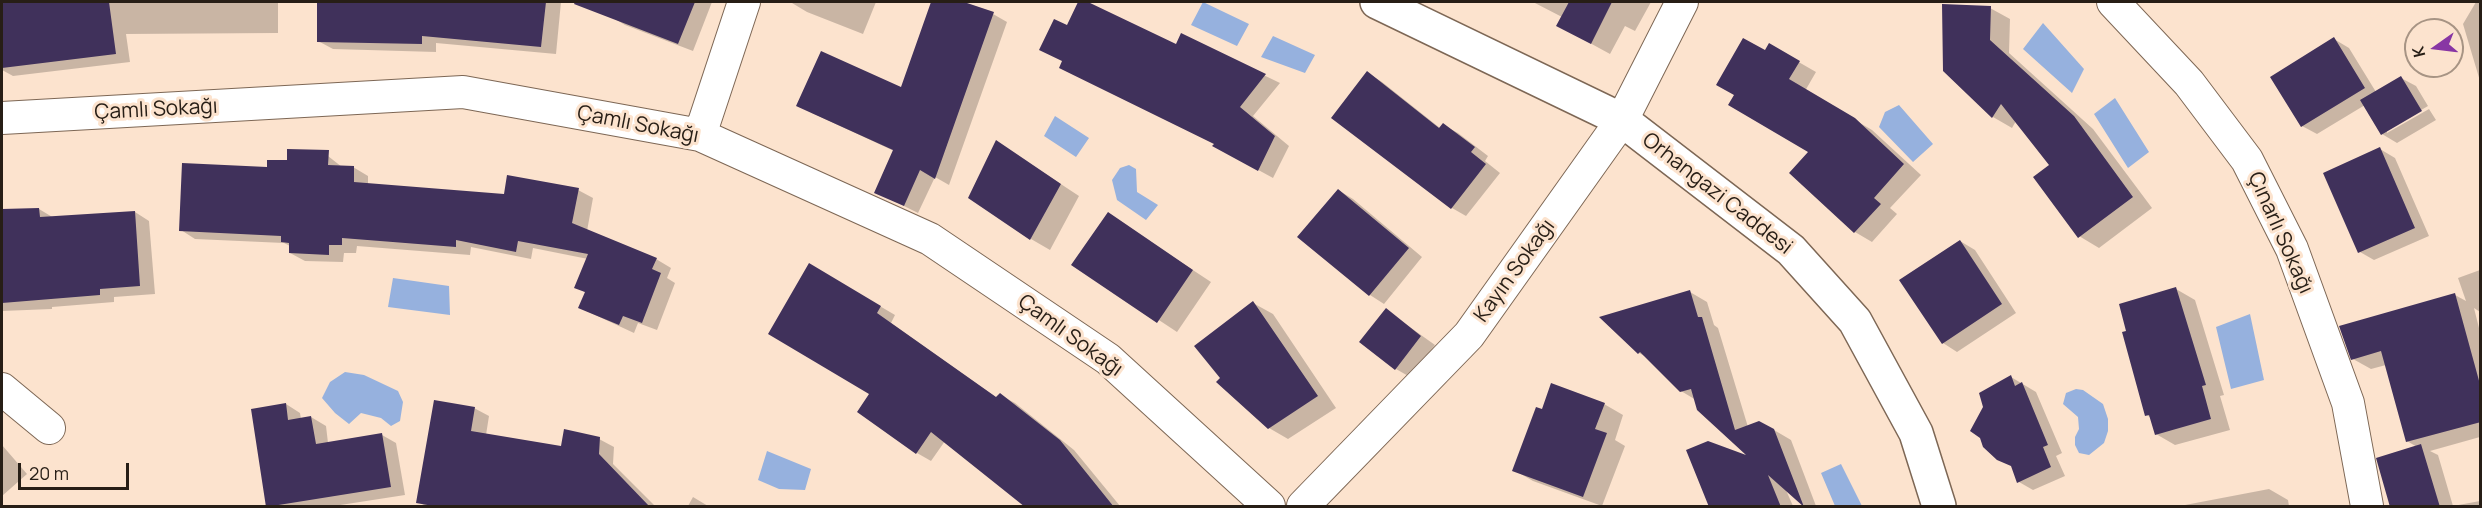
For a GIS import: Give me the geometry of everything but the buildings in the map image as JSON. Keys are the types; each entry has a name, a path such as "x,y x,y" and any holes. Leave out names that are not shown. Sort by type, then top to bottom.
{"street":[{"path":"700,135 744,2"},
{"name":"Orhangazi Caddesi","path":"1377,2 1622,120 1791,250 1855,321 1916,432 1940,507"},
{"name":"Kayın Sokağı","path":"1303,507 1469,335 1622,120 1682,2"},
{"name":"Çınarlı Sokağı","path":"2113,2 2189,83 2247,160 2287,239 2348,403 2367,507"},
{"name":"Çamlı Sokağı","path":"2,118 463,92 700,135 930,239 1108,359 1269,507"},
{"path":"2,389 49,428"}],"water":[{"path":"1203,2 1249,24 1237,46 1191,25"},
{"path":"2043,23 2084,69 2072,93 2023,49"},
{"path":"1273,36 1315,55 1305,73 1261,57"},
{"path":"2115,98 2149,152 2128,168 2094,114"},
{"path":"1899,105 1933,144 1913,162 1879,127 1885,112"},
{"path":"1055,116 1089,138 1076,157 1044,136"},
{"path":"1129,165 1136,169 1137,192 1158,205 1146,220 1117,200 1112,180 1120,168"},
{"path":"393,278 449,286 450,315 388,307"},
{"path":"2250,314 2264,380 2231,389 2216,327"},
{"path":"345,372 364,375 398,391 403,402 400,421 391,426 381,418 361,413 349,424 335,413 322,398 330,382"},
{"path":"2076,389 2083,390 2103,404 2108,419 2108,431 2104,443 2089,455 2079,453 2075,445 2075,437 2079,429 2078,417 2063,404 2066,393"},
{"path":"767,451 811,469 805,490 779,489 758,480"},
{"path":"1841,464 1862,506 1835,506 1821,473"}]}
